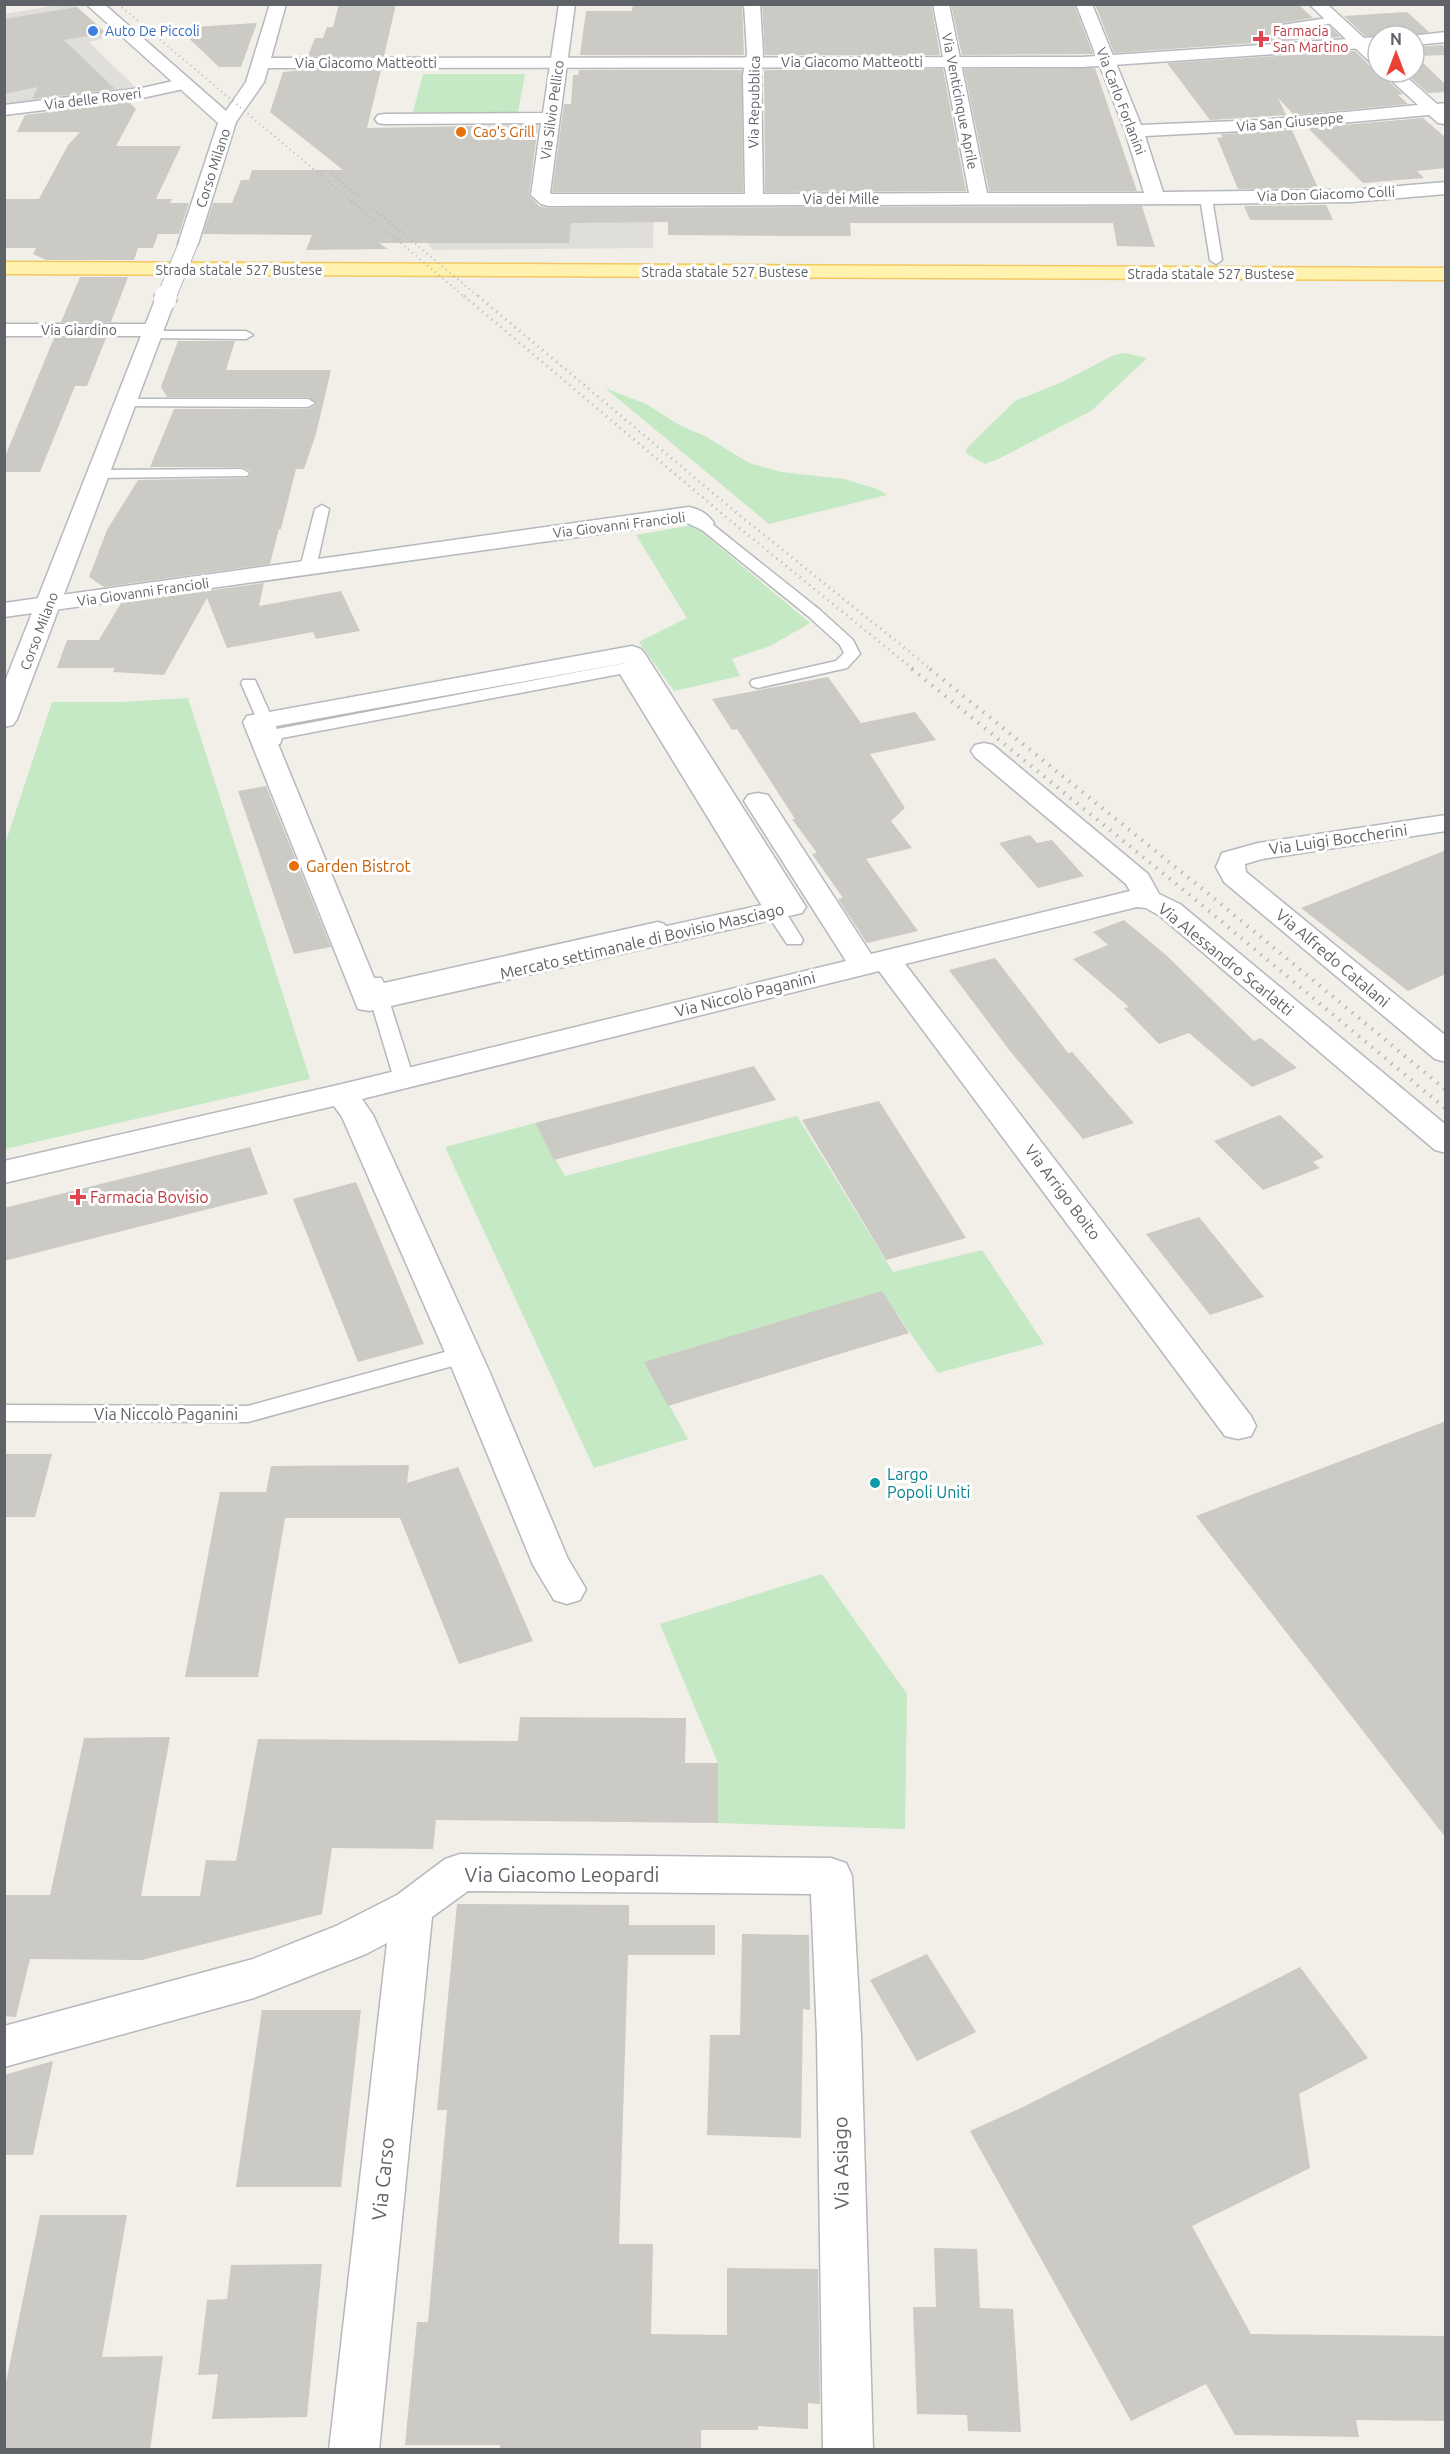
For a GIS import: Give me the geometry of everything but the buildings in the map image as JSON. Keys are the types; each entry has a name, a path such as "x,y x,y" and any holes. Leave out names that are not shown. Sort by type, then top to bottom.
{"main road":[{"name":"Strada statale 527 Bustese","path":"4,268 1446,274"}],"street":[{"path":"94,4 227,122"},
{"name":"Corso Milano","path":"4,719 188,244 227,122 255,82 278,4"},
{"name":"Via Silvio Pellico","path":"558,201 543,198 540,195 567,4"},
{"name":"Via Repubblica","path":"752,4 755,53 753,63 754,199"},
{"name":"Via Venticinque Aprile","path":"941,4 979,198"},
{"name":"Via Carlo Forlanini","path":"1084,4 1134,131 1155,198"},
{"path":"1317,4 1366,50"},
{"path":"1426,39 1446,38"},
{"name":"Via Giacomo Matteotti","path":"262,63 1106,61 1366,43"},
{"name":"Via delle Roveri","path":"4,110 142,93 182,84"},
{"path":"1406,84 1441,113"},
{"name":"Via San Giuseppe","path":"1134,131 1441,113"},
{"path":"384,119 551,118"},
{"name":"Via Don Giacomo Colli","path":"1123,198 1352,195 1446,188"},
{"name":"Via dei Mille","path":"558,201 1123,198"},
{"name":"Via Giardino","path":"4,330 153,332"},
{"name":"Via Giovanni Francioli","path":"4,610 689,514 702,523"},
{"name":"Mercato settimanale di Bovisio Masciago","path":"268,728 632,654 792,907 772,907 379,995"},
{"path":"268,728 256,722 369,1002 379,995"},
{"name":"Via Alessandro Scarlatti","path":"984,751 1138,880 1148,899 1170,910 1446,1142"},
{"name":"Via Arrigo Boito","path":"758,801 875,962 1238,1426"},
{"name":"Via Luigi Boccherini","path":"1232,859 1258,851 1446,823"},
{"name":"Via Alfredo Catalani","path":"1232,859 1230,867 1234,876 1439,1038"},
{"name":"Via Niccolò Paganini","path":"4,1172 404,1079 1129,898 1148,899"},
{"path":"342,1094 357,1115 463,1355 552,1565 567,1589"},
{"name":"Via Giacomo Leopardi","path":"4,2047 254,1977 351,1940 412,1908 460,1872 831,1876"},
{"name":"Via Asiago","path":"831,1876 839,2036 848,2450"},
{"name":"Via Carso","path":"354,2450 412,1908"}],"lane":[{"path":"1298,47 1293,42 1294,38 1314,22 1335,20"},
{"path":"1282,28 1309,26"},
{"path":"1206,198 1216,261"},
{"path":"153,332 246,335"},
{"path":"126,403 308,403"},
{"path":"98,474 242,473"},
{"path":"308,568 322,509"},
{"name":"Via Giovanni Francioli","path":"702,523 814,613 847,643 852,654 841,665 758,683"},
{"path":"249,683 268,728"},
{"path":"772,907 794,940"},
{"path":"379,995 404,1079"},
{"name":"Via Niccolò Paganini","path":"4,1413 248,1414 463,1355"}],"shaded area":[{"path":"58,5 74,5 109,37 89,42 136,88 5,104 4,14"},
{"path":"654,206 653,248 433,250 425,240 525,208"}],"green space":[{"path":"423,74 525,74 518,112 413,112"},
{"path":"1125,353 1147,358 1091,411 985,464 967,454 966,450 971,444 1015,401 1060,383 1114,355"},
{"path":"605,388 646,404 749,463 781,472 844,479 877,489 887,495 769,524"},
{"path":"693,525 810,623 770,646 732,659 740,676 674,691 639,642 687,618 636,535"},
{"path":"188,698 310,1079 5,1149 5,844 52,702 120,702"},
{"path":"797,1116 893,1272 982,1250 1044,1344 938,1373 882,1292 645,1362 688,1439 594,1468 445,1147 535,1123 565,1176"},
{"path":"822,1574 907,1694 905,1829 718,1823 718,1763 660,1624"}],"railway":[{"path":"118,4 466,298"},
{"path":"331,173 480,298"},
{"path":"464,296 726,517 914,670"},
{"path":"478,296 738,514 932,670"},
{"path":"912,669 1191,896 1446,1109"},
{"path":"930,669 1205,891 1446,1090"}],"place":[{"name":"Auto De Piccoli","path":"93,31"},
{"name":"Farmacia San Martino","path":"1261,39"},
{"name":"Cao's Grill","path":"461,132"},
{"name":"Garden Bistrot","path":"294,866"},
{"name":"Farmacia Bovisio","path":"78,1197"},
{"name":"Largo Popoli Uniti","path":"875,1483"}]}
